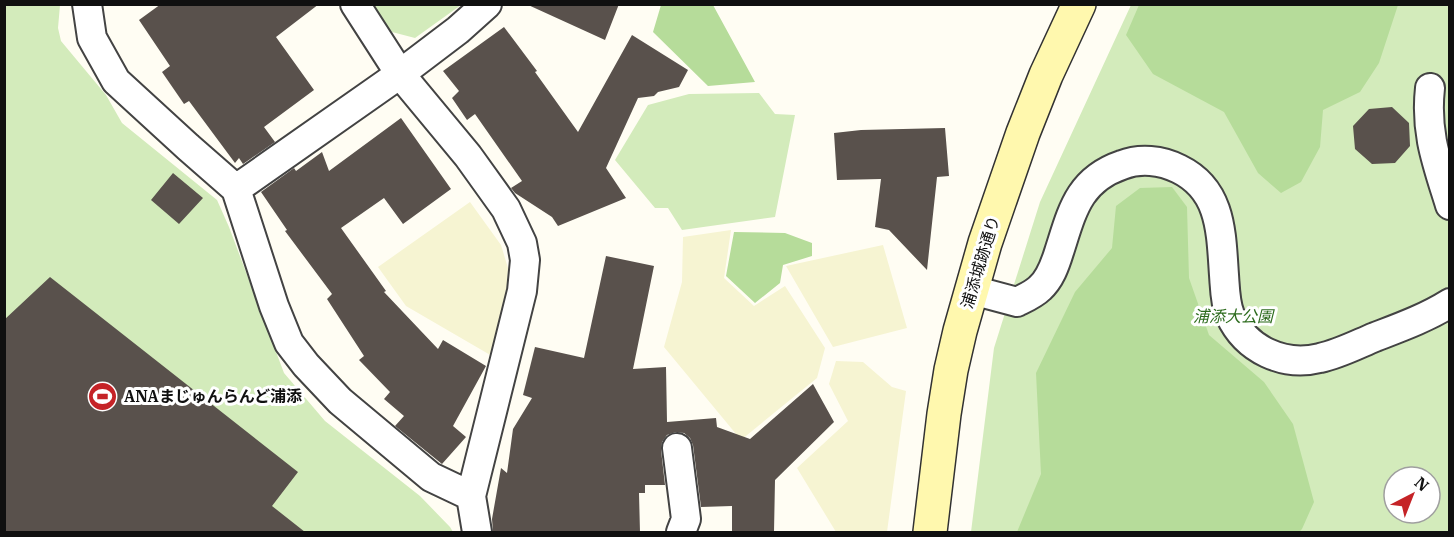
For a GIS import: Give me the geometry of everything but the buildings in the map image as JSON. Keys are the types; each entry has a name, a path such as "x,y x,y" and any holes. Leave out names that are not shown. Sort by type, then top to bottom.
{"main road":[{"name":"浦添城跡通り","path":"930,532 951,370 984,243 1046,75 1079,4"}],"street":[{"path":"87,4 92,38 116,81 236,189 282,324 290,344 306,365 340,401 431,477 471,496"},
{"path":"355,4 400,74 468,156 506,208 522,243 525,260 522,291 471,496 477,532"},
{"path":"236,189 400,74 458,30 487,4"},
{"path":"1430,88 1428,106 1431,138 1449,205"},
{"path":"972,290 1017,302 1040,288 1055,265 1076,202 1085,189 1096,177 1125,163 1155,161 1186,172 1208,193 1220,227 1225,296 1230,315 1242,335 1258,349 1277,358 1299,362 1322,358 1432,315 1449,303"},
{"path":"677,448 686,519 681,532"}],"shaded area":[{"path":"470,202 501,245 508,268 507,285 492,356 406,306 378,267"},
{"path":"731,230 724,278 754,306 785,286 825,348 817,378 741,440 664,347 682,282 683,237"},
{"path":"883,245 907,328 833,347 786,266"},
{"path":"836,361 863,362 892,387 906,391 887,532 836,532 797,468 848,421 829,384"}],"green space":[{"path":"1139,4 1398,5 1379,63 1360,92 1323,110 1320,147 1301,182 1281,193 1258,173 1224,112 1153,74 1126,35"},
{"path":"4,5 60,5 58,28 61,41 106,95 122,123 217,200 284,373 325,421 420,496 453,532 5,532"},
{"path":"371,5 461,5 415,38 392,32"},
{"path":"661,5 713,5 755,82 708,86 653,32"},
{"name":"浦添大公園","path":"1131,5 1449,5 1449,532 971,532 994,348 1040,202"},
{"path":"759,93 775,114 795,115 775,217 682,230 668,208 655,208 615,160 648,105 689,94"},
{"path":"1172,187 1187,207 1189,278 1209,335 1264,382 1293,424 1314,502 1302,529 1299,532 1017,532 1041,474 1036,373 1075,292 1112,248 1116,206 1140,188"},
{"path":"734,232 785,233 812,243 812,256 783,265 780,283 755,303 726,276"}],"place":[{"name":"ANAまじゅんらんど浦添","path":"103,396"}]}
